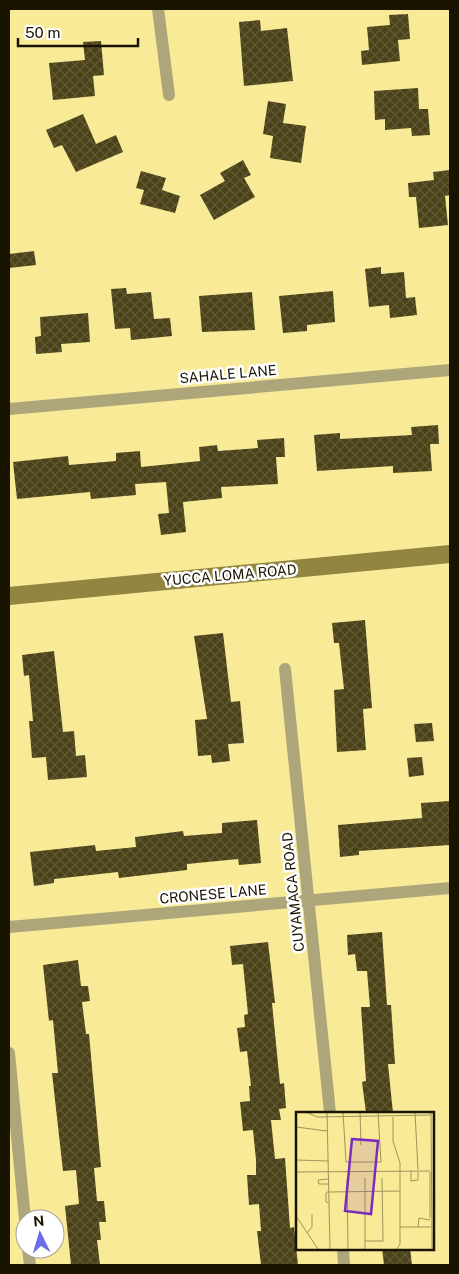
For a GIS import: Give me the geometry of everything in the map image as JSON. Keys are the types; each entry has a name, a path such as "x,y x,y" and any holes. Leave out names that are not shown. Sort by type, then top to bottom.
{"main road":[{"name":"YUCCA LOMA ROAD","path":"9,596 450,554"}],"street":[{"path":"158,9 169,95"},
{"name":"SAHALE LANE","path":"9,409 450,370"},
{"name":"CUYAMACA ROAD","path":"285,669 330,1112"},
{"name":"CRONESE LANE","path":"9,927 450,888"},
{"path":"9,1053 24,1209"},
{"path":"343,1249 344,1265"}],"building":[{"path":"408,14 410,39 398,40 400,61 362,65 361,51 369,50 367,27 390,25 389,15"},
{"path":"260,20 261,31 287,28 293,81 244,86 239,22"},
{"path":"101,41 104,75 93,76 95,96 53,100 49,63 85,60 83,42"},
{"path":"418,88 419,109 428,109 430,135 412,136 411,128 385,130 385,119 375,120 374,91"},
{"path":"268,101 286,104 283,123 306,126 301,163 270,158 273,136 263,134"},
{"path":"83,114 96,144 116,135 123,152 76,172 62,145 54,148 46,130"},
{"path":"243,160 251,175 244,178 255,197 214,220 200,195 225,181 220,173"},
{"path":"450,170 450,195 445,196 448,225 419,228 416,197 409,197 408,183 434,180 433,172"},
{"path":"141,171 166,178 162,190 180,196 175,213 140,204 144,190 136,188"},
{"path":"34,251 36,265 9,268 9,254"},
{"path":"381,267 381,274 404,272 406,298 415,297 417,315 390,318 389,305 369,307 365,269"},
{"path":"126,288 127,294 151,292 154,319 170,318 172,336 131,340 130,328 115,329 111,289"},
{"path":"333,291 335,322 307,325 307,331 283,333 279,296"},
{"path":"252,292 255,330 202,332 199,296"},
{"path":"88,313 90,342 61,344 62,352 36,354 35,337 41,336 40,317"},
{"path":"438,425 439,444 430,444 432,471 393,473 393,466 317,471 314,435 340,433 340,439 412,435 411,427"},
{"path":"284,438 285,457 276,457 278,484 221,487 222,498 183,502 186,532 161,535 158,514 169,513 166,482 135,484 136,495 91,499 90,492 17,499 13,462 68,456 69,465 116,461 116,453 140,451 141,467 200,461 199,447 217,445 218,451 258,448 257,440"},
{"path":"365,620 372,708 363,709 366,750 337,752 334,690 344,689 339,643 334,643 332,623"},
{"path":"223,633 231,702 240,701 244,743 228,744 230,761 212,763 211,755 198,756 195,720 207,719 194,636"},
{"path":"54,651 63,732 74,731 76,756 85,755 87,777 48,780 46,757 32,758 29,721 33,721 29,675 24,676 22,655"},
{"path":"432,723 434,741 416,742 414,724"},
{"path":"422,757 424,775 409,777 407,758"},
{"path":"450,801 450,845 359,851 359,855 340,857 338,825 422,818 421,803"},
{"path":"257,820 261,863 239,865 238,859 187,864 187,870 119,878 118,872 54,879 54,883 34,886 30,852 95,845 96,851 136,847 135,837 183,831 184,836 222,833 222,823"},
{"path":"382,932 387,1005 391,1005 395,1064 388,1064 393,1112 366,1112 362,1082 366,1081 361,1007 370,1007 367,971 357,971 355,954 348,955 347,935"},
{"path":"268,942 275,1003 272,1003 280,1084 284,1083 286,1108 279,1109 281,1120 271,1120 275,1159 285,1158 290,1228 294,1227 298,1265 261,1265 257,1231 261,1231 259,1204 249,1205 247,1175 256,1175 253,1130 243,1131 240,1102 250,1101 249,1086 251,1086 247,1051 240,1052 237,1028 245,1027 244,1015 248,1014 243,964 232,965 230,946"},
{"path":"78,960 81,986 88,986 90,1001 82,1002 86,1034 89,1034 101,1167 94,1168 97,1201 104,1201 106,1222 99,1222 101,1240 97,1240 100,1265 71,1265 65,1206 79,1204 76,1170 63,1171 52,1073 58,1073 53,1020 49,1021 43,965"},
{"path":"382,1249 410,1249 412,1265 384,1265"}]}
